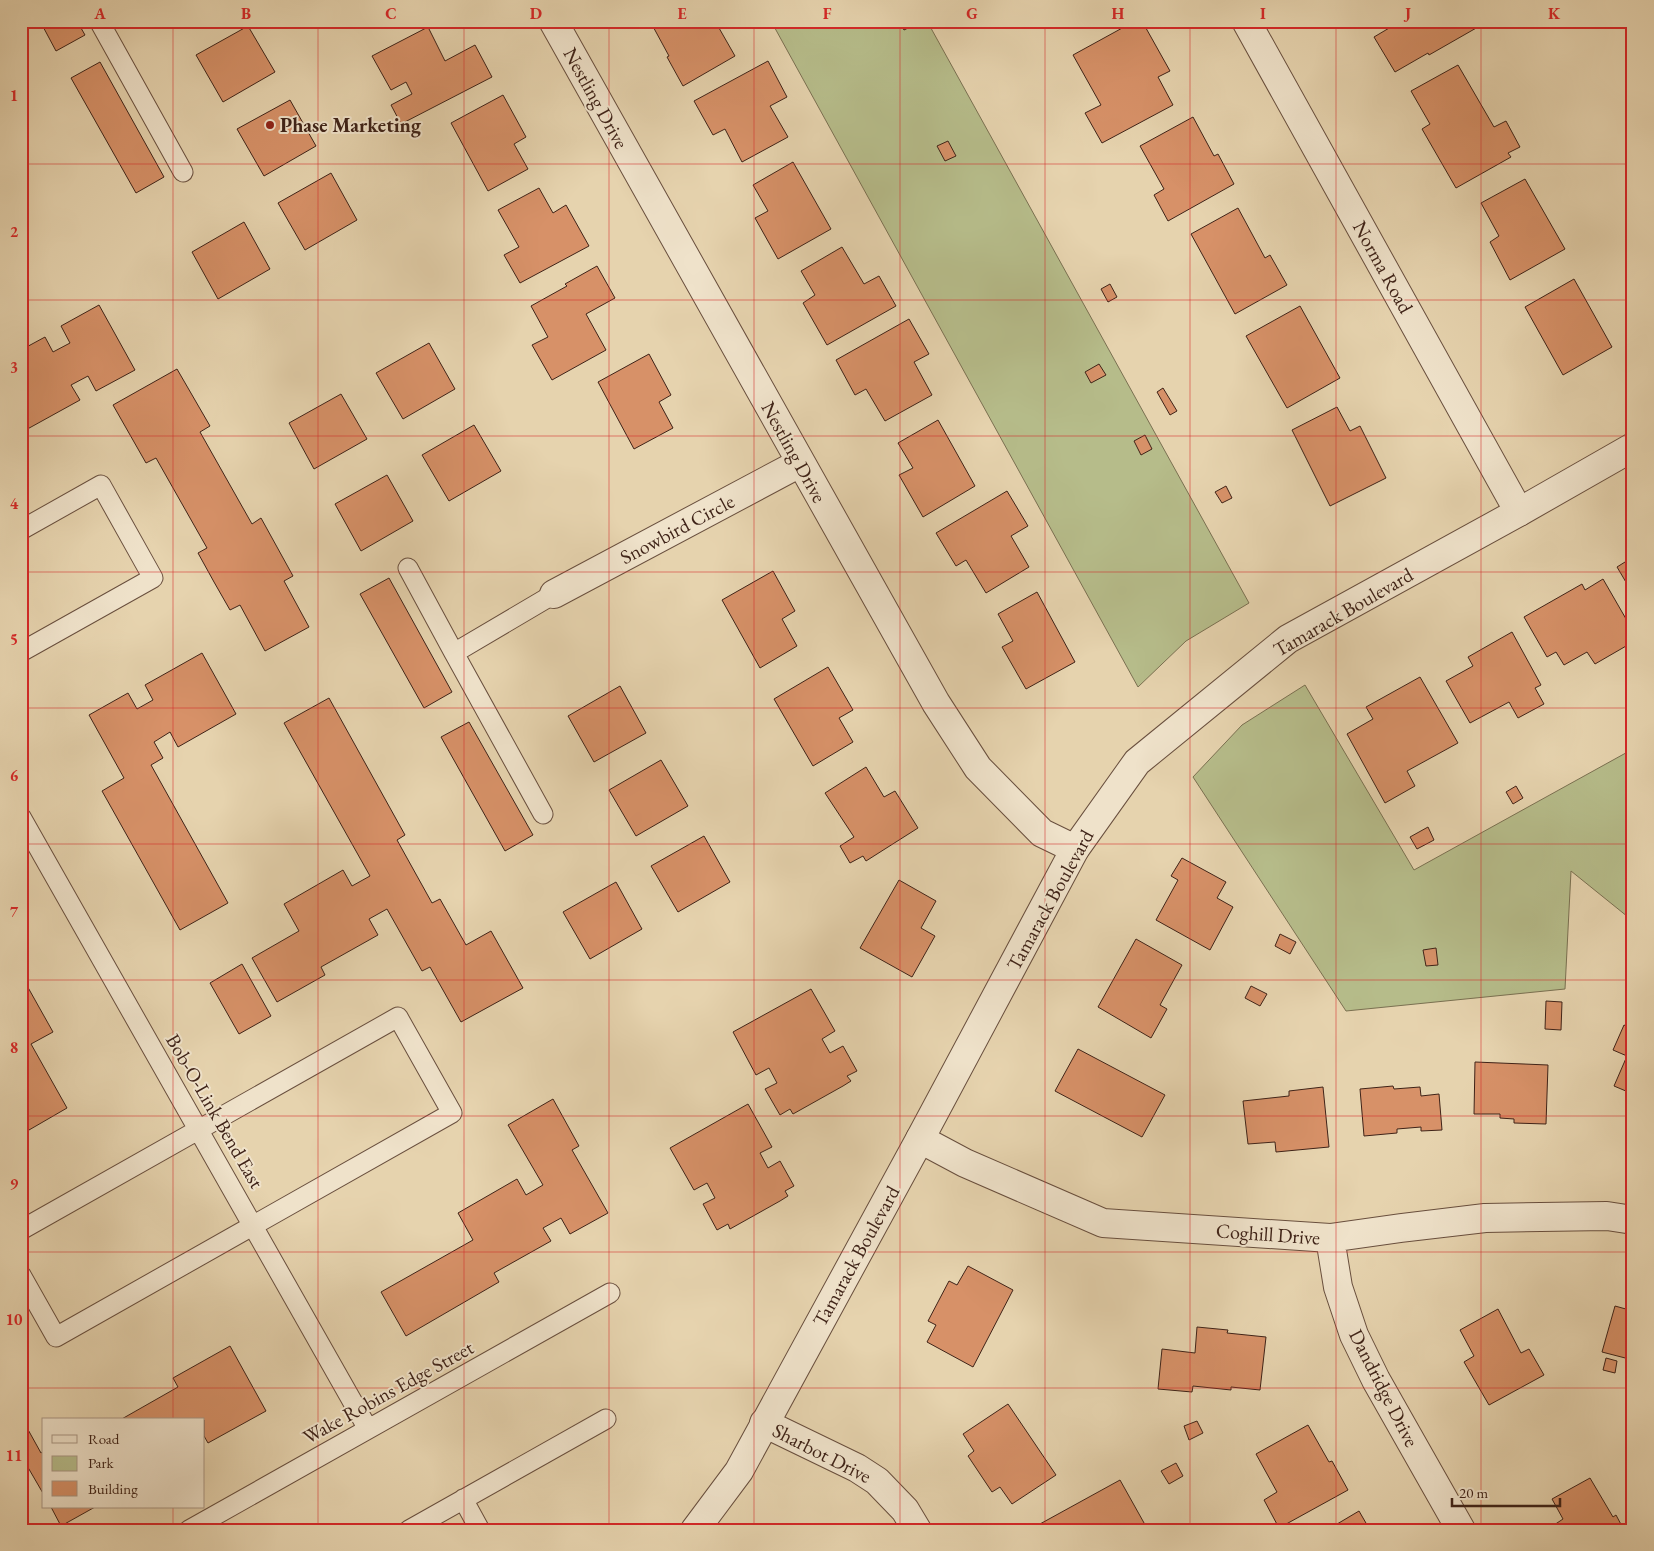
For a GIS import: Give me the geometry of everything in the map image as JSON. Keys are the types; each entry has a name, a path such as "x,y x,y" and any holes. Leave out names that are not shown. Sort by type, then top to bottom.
{"street":[{"name":"Nestling Drive","path":"553,21 936,704 978,768 1042,833 1075,849"},
{"name":"Norma Road","path":"1246,21 1519,512"},
{"name":"Tamarack Boulevard","path":"695,1530 739,1470 920,1139 1075,849 1137,762 1288,639 1633,447"},
{"name":"Snowbird Circle","path":"554,594 800,463"},
{"name":"Coghill Drive","path":"920,1139 965,1163 1103,1222 1330,1238 1485,1218 1607,1216 1633,1220"},
{"name":"Dandridge Drive","path":"1330,1238 1338,1287 1354,1335 1376,1380 1461,1530"},
{"name":"Sharbot Drive","path":"764,1423 857,1468 878,1481 905,1510 917,1530"}],"lane":[{"path":"99,21 184,172"},
{"path":"21,530 101,485 154,578 21,652"},
{"path":"408,568 543,814"},
{"path":"454,653 554,594"},
{"name":"Bob-O-Link Bend East","path":"21,817 368,1429"},
{"path":"21,1230 398,1017 452,1113 56,1337 21,1275"},
{"name":"Wake Robins Edge Street","path":"189,1530 610,1294"},
{"path":"409,1530 606,1419"},
{"path":"463,1500 480,1530"}],"green space":[{"path":"771,21 927,21 1249,603 1186,641 1138,687"},
{"path":"1305,685 1414,870 1633,749 1633,921 1571,871 1565,989 1346,1011 1193,777 1242,725"}],"building":[{"path":"40,21 77,21 85,35 56,51"},
{"path":"650,21 715,21 735,56 683,86"},
{"path":"899,21 917,21 918,23 904,30"},
{"path":"1135,21 1142,21 1170,71 1158,77 1173,105 1102,143 1085,113 1101,105 1073,55"},
{"path":"1401,21 1474,21 1478,27 1395,72 1374,37"},
{"path":"248,26 275,72 223,102 196,55"},
{"path":"428,27 445,61 475,45 492,77 401,124 391,105 412,94 406,82 391,90 372,56"},
{"path":"768,61 787,97 770,106 788,137 742,162 725,129 713,135 694,101"},
{"path":"100,62 164,177 136,193 71,78"},
{"path":"1458,65 1494,127 1506,121 1520,147 1508,153 1511,157 1456,188 1422,129 1430,124 1411,91"},
{"path":"503,95 526,137 514,144 528,169 488,191 451,123"},
{"path":"290,100 316,146 264,176 237,129"},
{"path":"1193,117 1214,156 1218,154 1234,184 1168,221 1154,195 1164,189 1140,146"},
{"path":"948,141 956,156 945,161 937,146"},
{"path":"793,162 831,229 778,259 755,218 768,211 753,185"},
{"path":"331,173 357,220 305,250 278,203"},
{"path":"1525,179 1565,249 1510,280 1490,242 1499,236 1481,203"},
{"path":"539,188 553,213 566,205 589,246 520,283 504,255 519,247 498,210"},
{"path":"1238,208 1265,258 1270,255 1287,285 1235,314 1191,234"},
{"path":"244,222 270,269 218,299 192,252"},
{"path":"842,247 864,284 879,276 896,306 827,345 803,303 815,295 801,271"},
{"path":"597,266 615,298 586,314 606,350 552,380 532,345 548,337 531,306 567,286 565,284"},
{"path":"1574,279 1612,347 1563,375 1525,307"},
{"path":"1110,284 1117,297 1108,302 1101,289"},
{"path":"99,305 135,370 96,391 88,376 71,385 80,400 22,432 27,440 21,443 21,350 45,337 53,352 70,343 61,326"},
{"path":"1300,306 1340,378 1287,408 1246,336"},
{"path":"909,319 929,354 914,362 932,395 885,421 866,389 855,395 836,360"},
{"path":"429,343 455,389 403,419 376,373"},
{"path":"649,354 671,395 659,402 673,428 634,449 598,382"},
{"path":"1099,364 1106,375 1091,383 1085,372"},
{"path":"177,369 210,426 200,432 252,524 261,518 293,576 284,581 309,627 265,651 240,605 230,610 214,582 198,553 207,548 156,458 146,463 113,405"},
{"path":"1163,388 1177,411 1170,415 1157,392"},
{"path":"341,394 367,439 314,469 289,423"},
{"path":"1337,407 1350,431 1360,426 1386,478 1330,506 1292,430"},
{"path":"938,420 975,486 923,517 899,475 913,468 898,443"},
{"path":"474,425 501,471 449,501 422,455"},
{"path":"1145,435 1152,449 1141,455 1134,441"},
{"path":"387,475 413,521 361,551 335,504"},
{"path":"1226,486 1232,498 1222,503 1215,492"},
{"path":"1007,491 1028,526 1011,536 1029,567 986,593 966,560 956,566 936,533"},
{"path":"1633,557 1633,594 1617,567"},
{"path":"773,571 795,611 782,619 797,646 760,668 722,600"},
{"path":"389,578 452,692 424,708 360,594"},
{"path":"1603,579 1633,631 1633,642 1595,664 1587,652 1564,665 1556,652 1547,657 1524,617 1582,584 1585,590"},
{"path":"1037,592 1075,662 1026,689 1002,647 1013,641 998,614"},
{"path":"1512,632 1541,685 1535,688 1544,704 1518,718 1509,702 1470,723 1446,681 1473,666 1468,657"},
{"path":"202,653 236,714 178,747 170,732 154,742 163,758 151,765 228,903 180,930 102,791 124,778 89,715 128,693 137,709 153,700 145,685"},
{"path":"828,667 853,710 839,718 853,742 813,766 774,699"},
{"path":"1420,677 1458,743 1407,771 1415,786 1385,803 1347,734 1373,719 1366,707"},
{"path":"620,686 646,733 594,762 568,716"},
{"path":"329,698 405,835 397,840 432,903 440,899 466,945 491,931 523,988 461,1022 430,967 422,971 387,909 369,919 378,935 321,967 325,975 277,1002 252,958 299,931 284,904 343,870 352,886 370,876 284,723"},
{"path":"469,722 533,835 505,851 441,737"},
{"path":"661,760 688,806 636,836 609,790"},
{"path":"866,767 884,797 895,791 918,828 866,861 863,856 850,863 840,846 854,837 825,793"},
{"path":"1516,786 1523,798 1513,804 1506,792"},
{"path":"1428,827 1434,840 1417,849 1410,837"},
{"path":"704,836 730,882 678,912 651,866"},
{"path":"1182,858 1226,882 1217,898 1233,907 1210,950 1156,920 1178,880 1171,876"},
{"path":"899,880 936,901 921,928 935,936 912,977 860,948"},
{"path":"616,882 642,929 590,959 563,912"},
{"path":"1280,934 1296,942 1290,954 1275,946"},
{"path":"1136,939 1182,965 1160,1005 1167,1009 1151,1038 1098,1007"},
{"path":"1436,948 1438,965 1426,966 1423,950"},
{"path":"242,964 271,1016 239,1034 210,983"},
{"path":"21,975 53,1032 31,1044 67,1108 29,1130 21,1116"},
{"path":"1251,986 1267,994 1260,1006 1245,998"},
{"path":"811,989 835,1031 822,1039 830,1053 843,1046 857,1071 847,1076 851,1081 843,1086 793,1114 790,1109 780,1115 765,1089 777,1083 769,1068 756,1075 733,1032"},
{"path":"1546,1001 1562,1002 1561,1030 1545,1029"},
{"path":"1624,1025 1633,1029 1633,1094 1614,1086 1627,1056 1613,1050"},
{"path":"1078,1049 1165,1095 1142,1137 1055,1091"},
{"path":"1475,1062 1548,1065 1546,1124 1514,1123 1514,1119 1500,1118 1500,1114 1474,1114"},
{"path":"1393,1086 1394,1089 1420,1087 1421,1096 1439,1094 1442,1130 1421,1131 1421,1127 1397,1129 1397,1133 1364,1136 1360,1089"},
{"path":"1323,1087 1329,1147 1276,1152 1275,1142 1248,1144 1243,1101 1289,1096 1289,1091"},
{"path":"553,1099 579,1146 572,1150 608,1213 570,1234 561,1218 543,1228 551,1241 494,1273 499,1282 406,1336 381,1292 473,1240 458,1213 517,1179 526,1195 543,1185 508,1125"},
{"path":"748,1104 772,1147 760,1153 768,1168 780,1161 794,1186 785,1191 788,1196 780,1201 730,1229 728,1224 717,1230 703,1204 715,1198 707,1183 694,1190 670,1148"},
{"path":"968,1266 1013,1290 973,1367 927,1342 936,1325 928,1321 949,1281 957,1285"},
{"path":"1615,1306 1633,1311 1633,1360 1602,1352"},
{"path":"1498,1309 1521,1353 1529,1349 1544,1375 1489,1405 1464,1362 1474,1356 1460,1330"},
{"path":"1197,1327 1228,1330 1227,1333 1266,1337 1260,1390 1231,1387 1231,1390 1193,1386 1192,1392 1158,1389 1162,1349 1195,1353"},
{"path":"230,1346 266,1411 208,1443 205,1438 205,1418 124,1418 178,1387 173,1378"},
{"path":"1606,1358 1617,1361 1615,1373 1603,1370"},
{"path":"1008,1404 1056,1475 1012,1504 1000,1487 992,1492 968,1456 974,1451 963,1434"},
{"path":"21,1417 42,1452 42,1492 26,1464 21,1467"},
{"path":"1197,1421 1203,1433 1189,1440 1184,1426"},
{"path":"1308,1425 1329,1462 1332,1461 1348,1490 1279,1528 1264,1500 1277,1492 1256,1454"},
{"path":"1176,1463 1183,1476 1169,1484 1161,1471"},
{"path":"1590,1478 1613,1517 1616,1515 1624,1530 1557,1530 1554,1525 1563,1519 1552,1499"},
{"path":"1120,1480 1148,1530 1029,1530"},
{"path":"52,1508 93,1508 61,1526"},
{"path":"1359,1511 1370,1530 1327,1530"}],"place":[{"name":"Phase Marketing","path":"270,125"}]}
